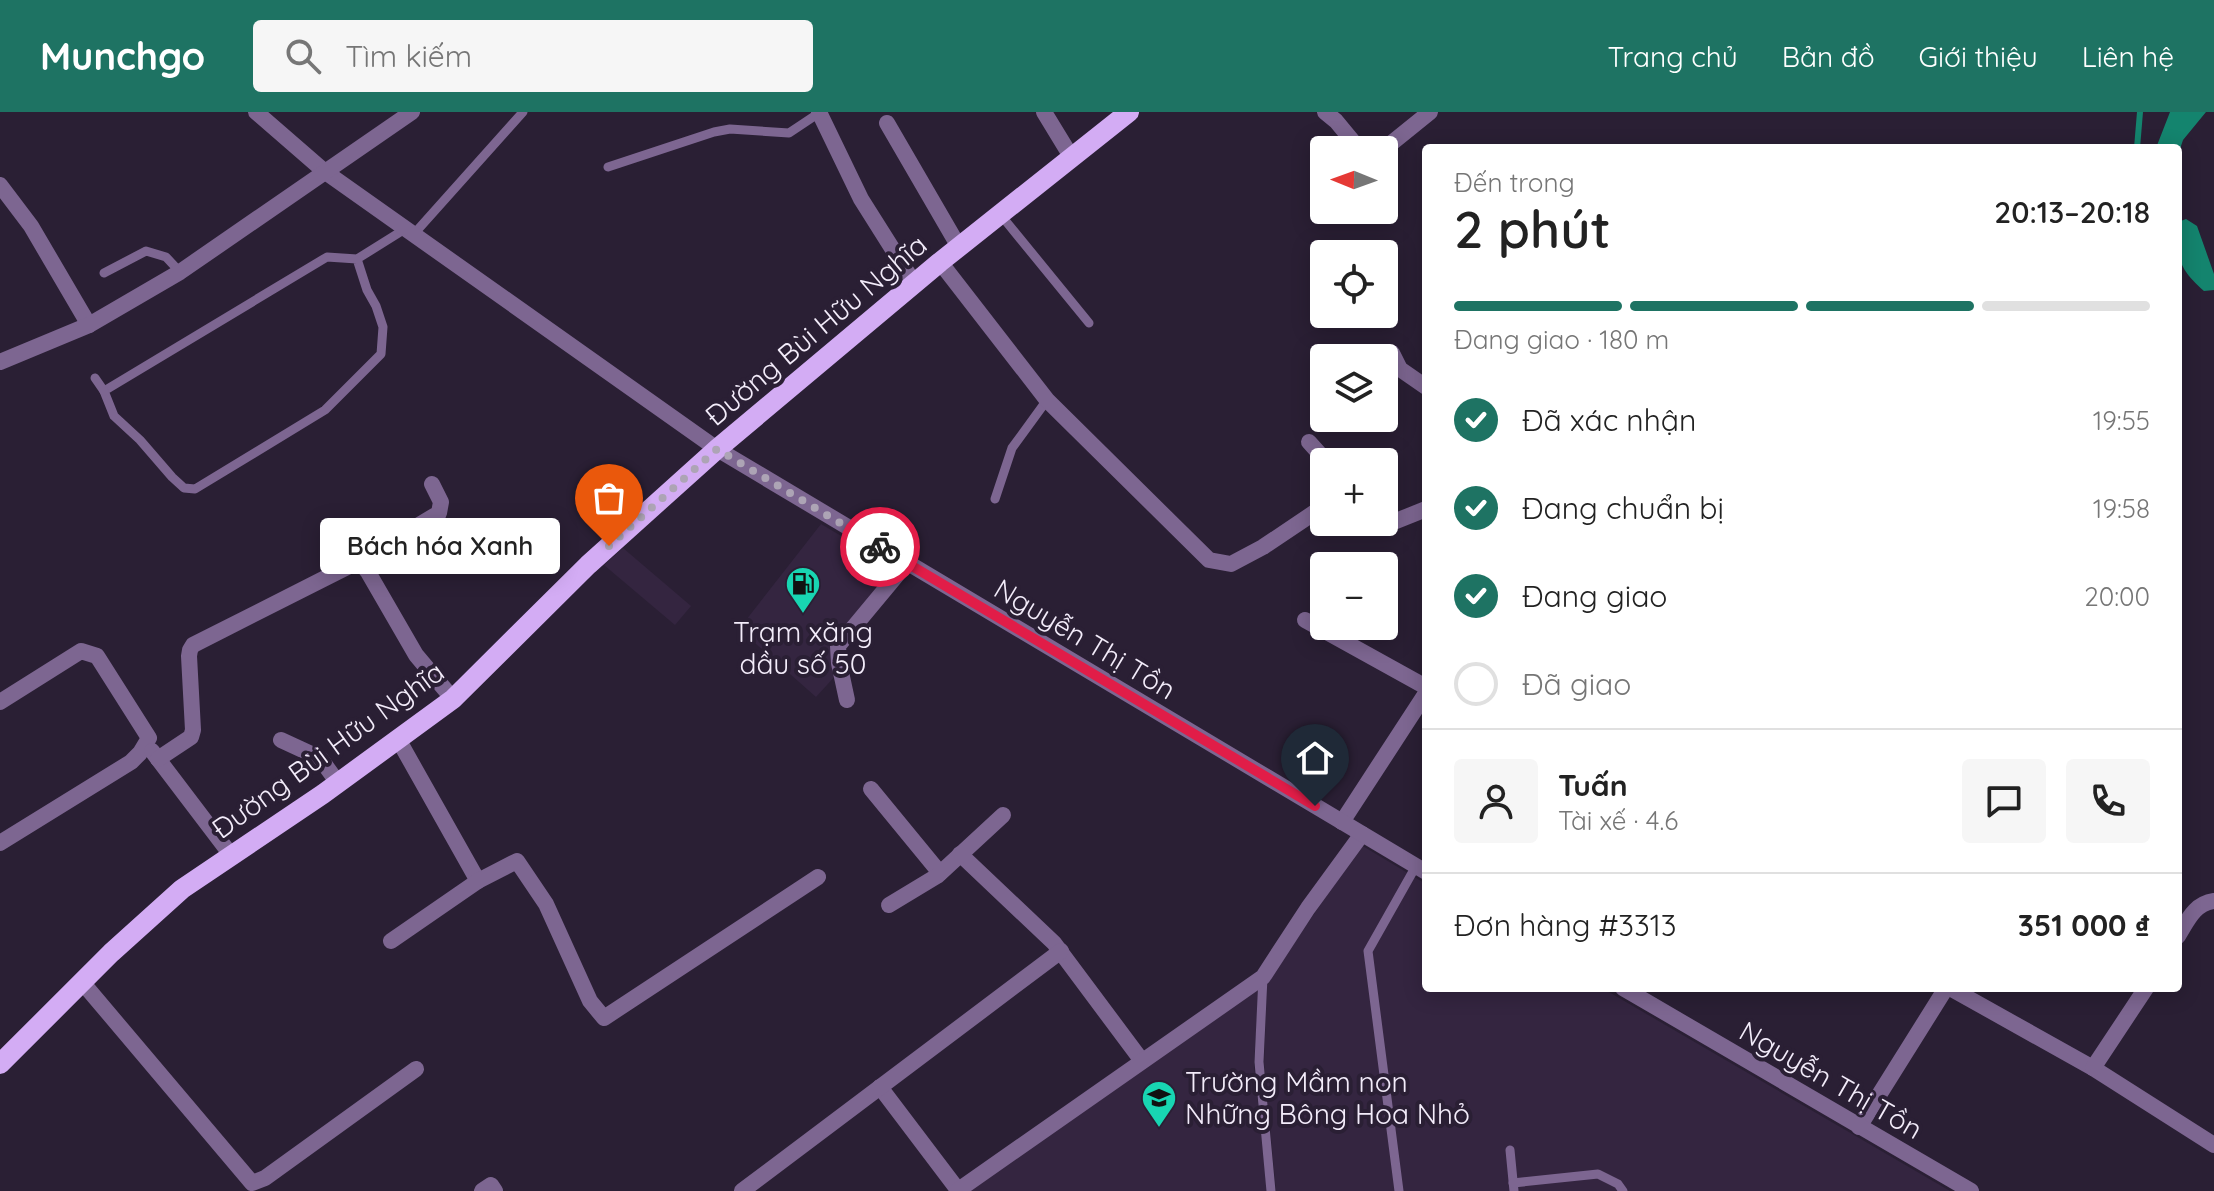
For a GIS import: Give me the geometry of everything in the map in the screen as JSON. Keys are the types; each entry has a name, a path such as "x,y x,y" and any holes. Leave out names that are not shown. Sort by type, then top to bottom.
{"main road":[{"name":"Đường Bùi Hữu Nghĩa","path":"0,1064 111,953 182,889 338,783 453,699 588,565 717,449 914,283 1129,112"}],"street":[{"name":"Nguyễn Thị Tồn","path":"256,112 324,171 717,449 1421,869"},
{"path":"0,362 89,325 180,272 412,112"},
{"path":"1044,112 1072,158"},
{"path":"1325,112 1350,136"},
{"path":"1398,138 1430,112"},
{"path":"819,113 861,199 914,283"},
{"path":"887,123 959,247"},
{"path":"0,185 31,226 89,325"},
{"path":"940,262 1047,400 1209,560 1231,564 1310,515"},
{"path":"1398,365 1422,384"},
{"path":"1309,442 1314,448"},
{"path":"158,759 191,737 189,656 193,645 359,561 439,513 441,502 432,484"},
{"path":"1398,520 1422,511"},
{"path":"359,561 416,655 453,699"},
{"path":"847,700 838,646 907,563"},
{"path":"1305,620 1422,685"},
{"path":"0,702 81,651 97,656 149,738 131,762 0,843"},
{"path":"1342,822 1422,699"},
{"path":"398,739 478,881"},
{"path":"281,740 320,758 338,783"},
{"path":"146,744 231,855"},
{"path":"871,789 940,873"},
{"path":"889,905 925,885 1003,815"},
{"path":"880,1087 957,1190 1263,977 1362,834"},
{"path":"960,854 1061,951 1142,1061"},
{"path":"391,941 478,881 517,861 546,904 590,1001 604,1018 818,877"},
{"path":"2182,929 2196,906 2214,901"},
{"path":"742,1191 1061,951"},
{"path":"82,982 252,1183 265,1178 416,1069"},
{"name":"Nguyễn Thị Tồn","path":"1630,992 1971,1191"},
{"path":"1859,1127 1945,992"},
{"path":"1955,992 2093,1068 2214,1145"},
{"path":"2093,1068 2143,992"},
{"path":"482,1191 491,1185 495,1191"}],"lane":[{"path":"104,391 327,257 357,259 409,232 523,112"},
{"path":"608,167 714,132 730,129 789,133 819,113"},
{"path":"1000,214 1089,323"},
{"path":"104,273 146,251 166,257 180,272"},
{"path":"95,378 114,416 184,488 195,489 325,410 381,354 383,327 357,259"},
{"path":"995,499 1012,448 1047,400"},
{"path":"1399,1191 1368,951 1421,869"},
{"path":"1263,977 1259,1062 1271,1191"},
{"path":"1510,1150 1514,1187 1598,1174 1618,1184 1623,1191"}],"shaded area":[{"path":"2170,112 2206,112 2182,144 2158,144"},
{"path":"2186,219 2197,226 2214,274 2214,290 2204,291 2183,268 2182,220"},
{"name":"Trạm xăng dầu số 50","path":"821,524 895,568 832,643 837,674 816,697 739,629"},
{"path":"623,548 691,606 675,625 604,565"},
{"path":"1361,845 1422,882 1422,992 1609,992 1950,1191 1276,1191 1264,1063 1267,983"},
{"name":"Trường Mầm non Những Bông Hoa Nhỏ","path":"1259,988 1254,1064 1267,1191 968,1191"}],"waterway":[{"path":"2137,144 2140,112"}],"way so far":[{"path":"609,546 717,449 880,547"}],"place":[{"name":"Bách hóa Xanh","path":"609,546"},
{"name":"Trạm xăng dầu số 50","path":"803,615"},
{"name":"Trường Mầm non Những Bông Hoa Nhỏ","path":"1159,1129"}],"route":[{"path":"880,547 1315,806"}]}
